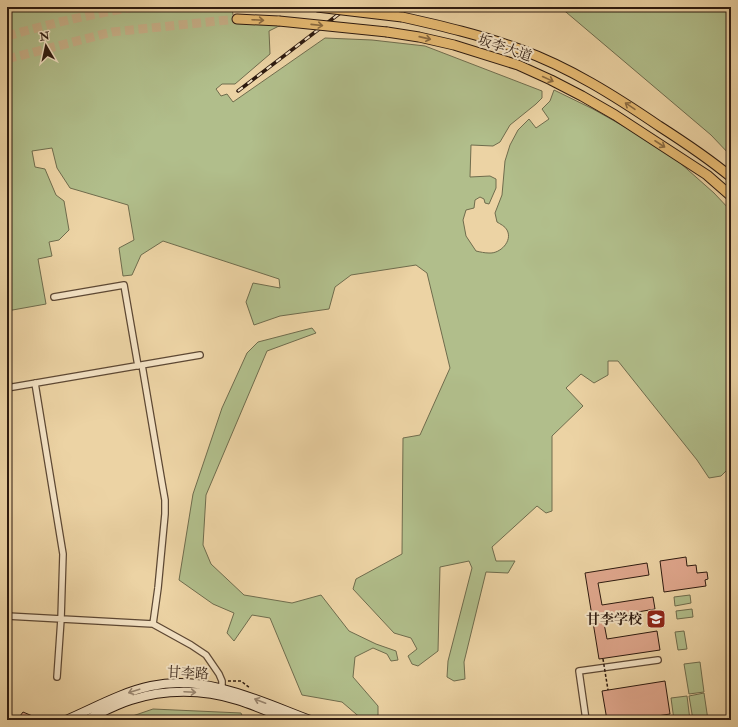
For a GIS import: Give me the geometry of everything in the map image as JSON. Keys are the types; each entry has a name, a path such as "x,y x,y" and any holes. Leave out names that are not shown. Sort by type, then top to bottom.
{"main road":[{"name":"坂李大道","path":"317,7 402,17 444,26 520,49 556,64 621,100 711,160 731,177"},
{"name":"坂李大道","path":"237,19 279,21 386,32 419,37 486,54 551,80 615,115 707,175 731,196"},
{"name":"甘李路","path":"66,720 123,694 151,686 178,683 207,686 237,700 289,720"},
{"name":"甘李路","path":"86,720 130,700 162,693 178,692 239,693 310,720"}],"street":[{"path":"54,297 124,285 162,483 165,514 153,624"},
{"path":"7,375 8,388 200,355"},
{"path":"35,383 63,554 57,677"},
{"path":"7,616 153,624 192,645 206,655 219,674 222,681 222,692"},
{"path":"586,720 579,672 658,660"}],"path":[{"path":"603,659 608,690"}],"green space":[{"path":"7,7 232,7 234,23 280,18 281,25 269,31 270,54 235,84 222,84 216,89 221,96 227,94 233,102 325,38 372,40 425,46 542,91 542,98 510,125 500,142 493,146 471,145 470,177 490,176 496,179 496,188 489,204 485,203 484,199 480,197 475,200 474,208 466,210 463,220 466,236 476,251 481,252 493,253 501,249 507,242 507,230 504,226 497,222 495,213 502,195 505,161 510,145 518,130 529,119 536,128 549,119 542,109 550,101 554,90 593,109 632,131 679,162 714,193 731,211 731,466 721,476 709,478 697,460 618,361 608,361 608,375 594,383 581,374 566,388 583,406 552,436 552,511 546,513 537,506 492,547 496,561 515,561 508,573 486,572 464,662 465,679 454,681 447,677 448,661 472,568 469,561 440,567 438,651 418,666 412,664 408,656 417,649 411,638 394,633 353,589 356,579 402,554 403,438 420,435 450,368 427,273 416,265 351,275 335,287 329,309 280,316 254,325 246,302 253,283 280,288 279,279 163,241 141,255 132,275 123,276 119,248 134,240 128,205 70,188 57,168 52,148 32,151 35,167 45,169 56,195 64,201 69,230 59,240 49,242 52,256 38,259 46,304 7,311"},
{"path":"560,7 731,7 731,156 711,135"},
{"path":"312,328 316,333 267,351 206,495 203,545 211,564 244,595 292,603 321,595 349,631 376,644 396,651 398,660 391,661 387,654 373,648 355,657 353,677 378,706 378,715 371,720 363,720 342,702 302,695 270,618 252,615 234,641 227,633 234,613 213,604 179,580 193,494 222,408 247,353 258,342"},
{"path":"690,595 691,603 675,606 674,597"},
{"path":"692,609 693,617 677,619 676,611"},
{"path":"684,631 687,649 678,650 675,632"},
{"path":"700,662 704,692 689,694 684,664"},
{"path":"704,693 708,720 693,720 689,696"},
{"path":"687,696 690,720 674,720 671,698"},
{"path":"153,709 241,713 244,720 121,720"}],"building":[{"path":"686,557 687,566 696,565 697,573 707,572 708,579 705,580 706,586 664,592 660,561"},
{"path":"647,563 649,575 598,583 602,605 653,597 655,609 603,618 607,639 657,631 660,650 599,659 585,573"},
{"path":"665,681 670,714 632,720 607,720 602,691"},
{"path":"23,712 42,720 17,720"}],"tunnel":[{"path":"7,36 39,27 135,7"},
{"path":"7,59 112,32 237,19"}],"railway":[{"path":"238,91 348,7"}],"place":[{"name":"甘李学校","path":"656,619"}]}
